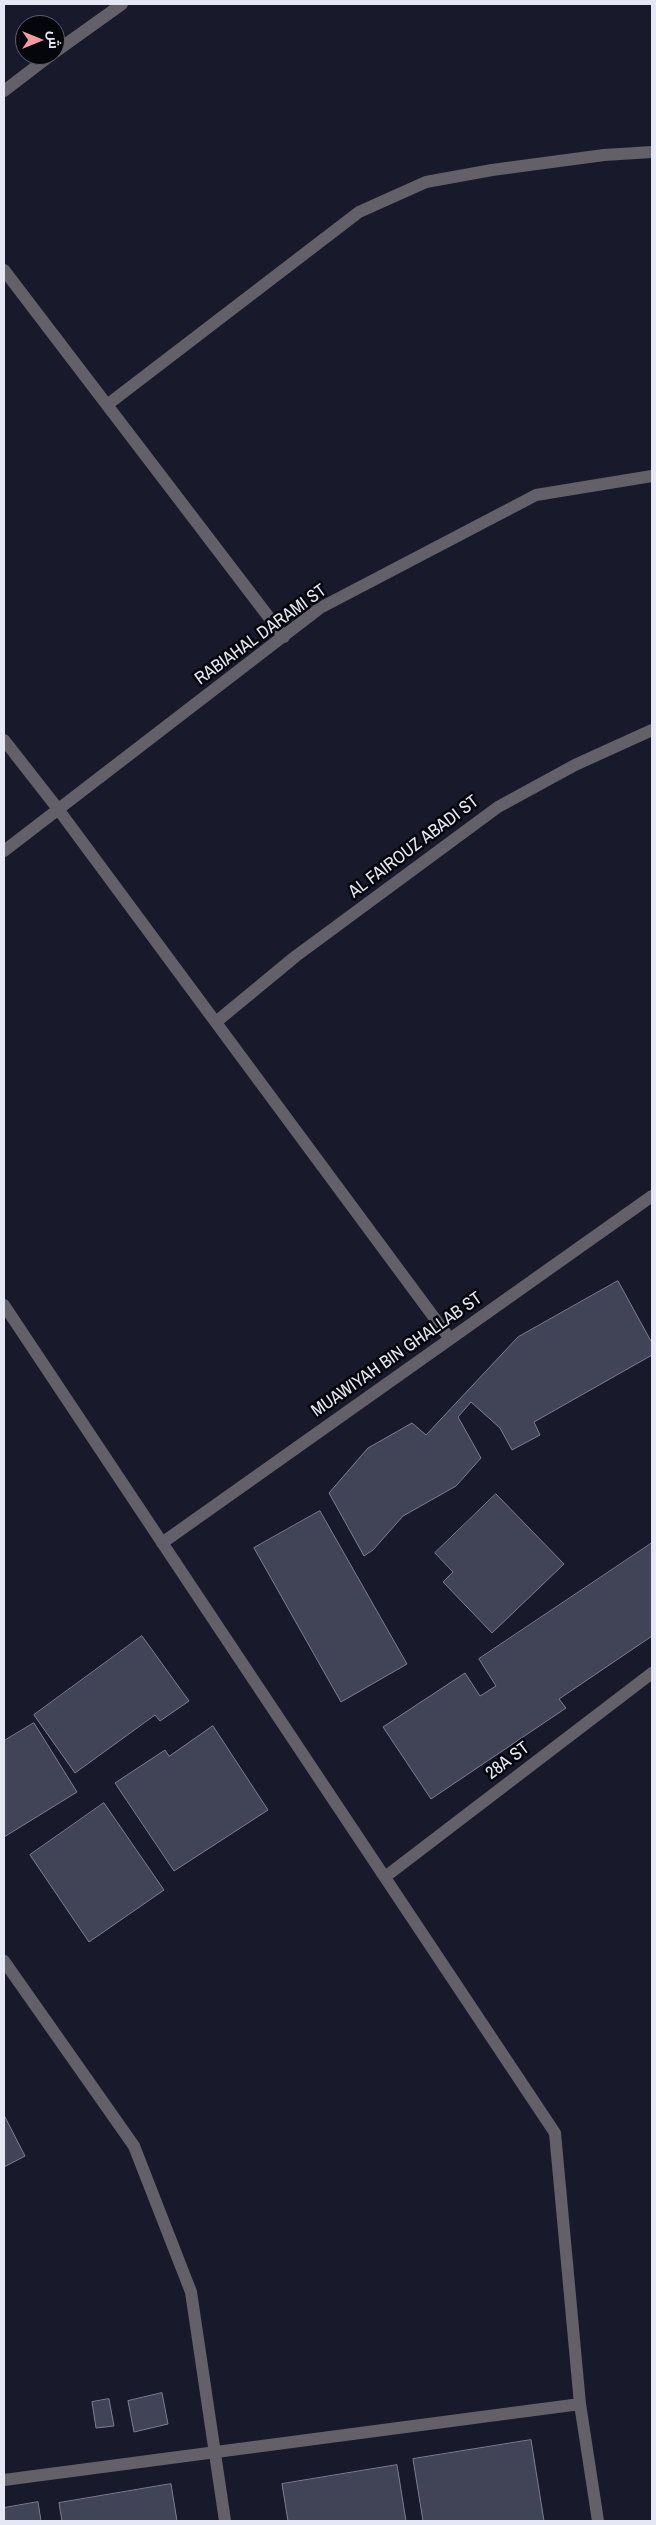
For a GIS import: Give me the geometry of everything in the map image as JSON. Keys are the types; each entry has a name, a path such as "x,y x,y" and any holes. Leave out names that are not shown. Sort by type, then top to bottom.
{"street":[{"path":"65,45 122,4"},
{"path":"4,91 38,65"},
{"path":"107,405 359,212 426,182 492,170 604,155 652,152"},
{"path":"4,270 284,637"},
{"name":"RABIAHAL DARAMI ST","path":"4,851 320,608 536,495 652,476"},
{"name":"AL FAIROUZ ABADI ST","path":"216,1022 296,956 498,807 575,765 652,730"},
{"path":"4,740 58,809 450,1339"},
{"name":"MUAWIYAH BIN GHALLAB ST","path":"162,1543 652,1196"},
{"path":"4,1305 555,2133 580,2404 598,2521"},
{"name":"28A ST","path":"384,1877 652,1673"},
{"path":"4,1962 134,2146 191,2292 225,2521"},
{"path":"4,2480 580,2404"}],"building":[{"path":"618,1281 652,1343 652,1355 534,1422 540,1435 512,1450 500,1428 471,1402 458,1417 481,1458 456,1486 403,1516 373,1550 364,1556 329,1493 368,1448 412,1423 426,1435 518,1337"},
{"path":"496,1494 564,1564 492,1633 443,1582 453,1572 435,1553"},
{"path":"320,1511 407,1664 341,1702 254,1548"},
{"path":"652,1543 652,1636 559,1699 566,1708 431,1799 383,1727 465,1673 480,1696 496,1686 479,1659"},
{"path":"142,1636 189,1701 160,1721 155,1715 75,1773 34,1715"},
{"path":"34,1723 77,1792 4,1837 4,1741"},
{"path":"213,1726 268,1810 174,1871 115,1783 165,1750 169,1756"},
{"path":"104,1803 164,1890 89,1942 30,1855"},
{"path":"4,2115 25,2156 4,2167"},
{"path":"162,2393 168,2424 134,2432 128,2401"},
{"path":"109,2399 114,2426 96,2428 92,2402"},
{"path":"531,2440 544,2521 423,2521 413,2459"},
{"path":"397,2465 406,2521 288,2521 282,2484"},
{"path":"171,2484 177,2521 62,2521 59,2503"},
{"path":"38,2502 41,2521 4,2521 4,2508"}]}
